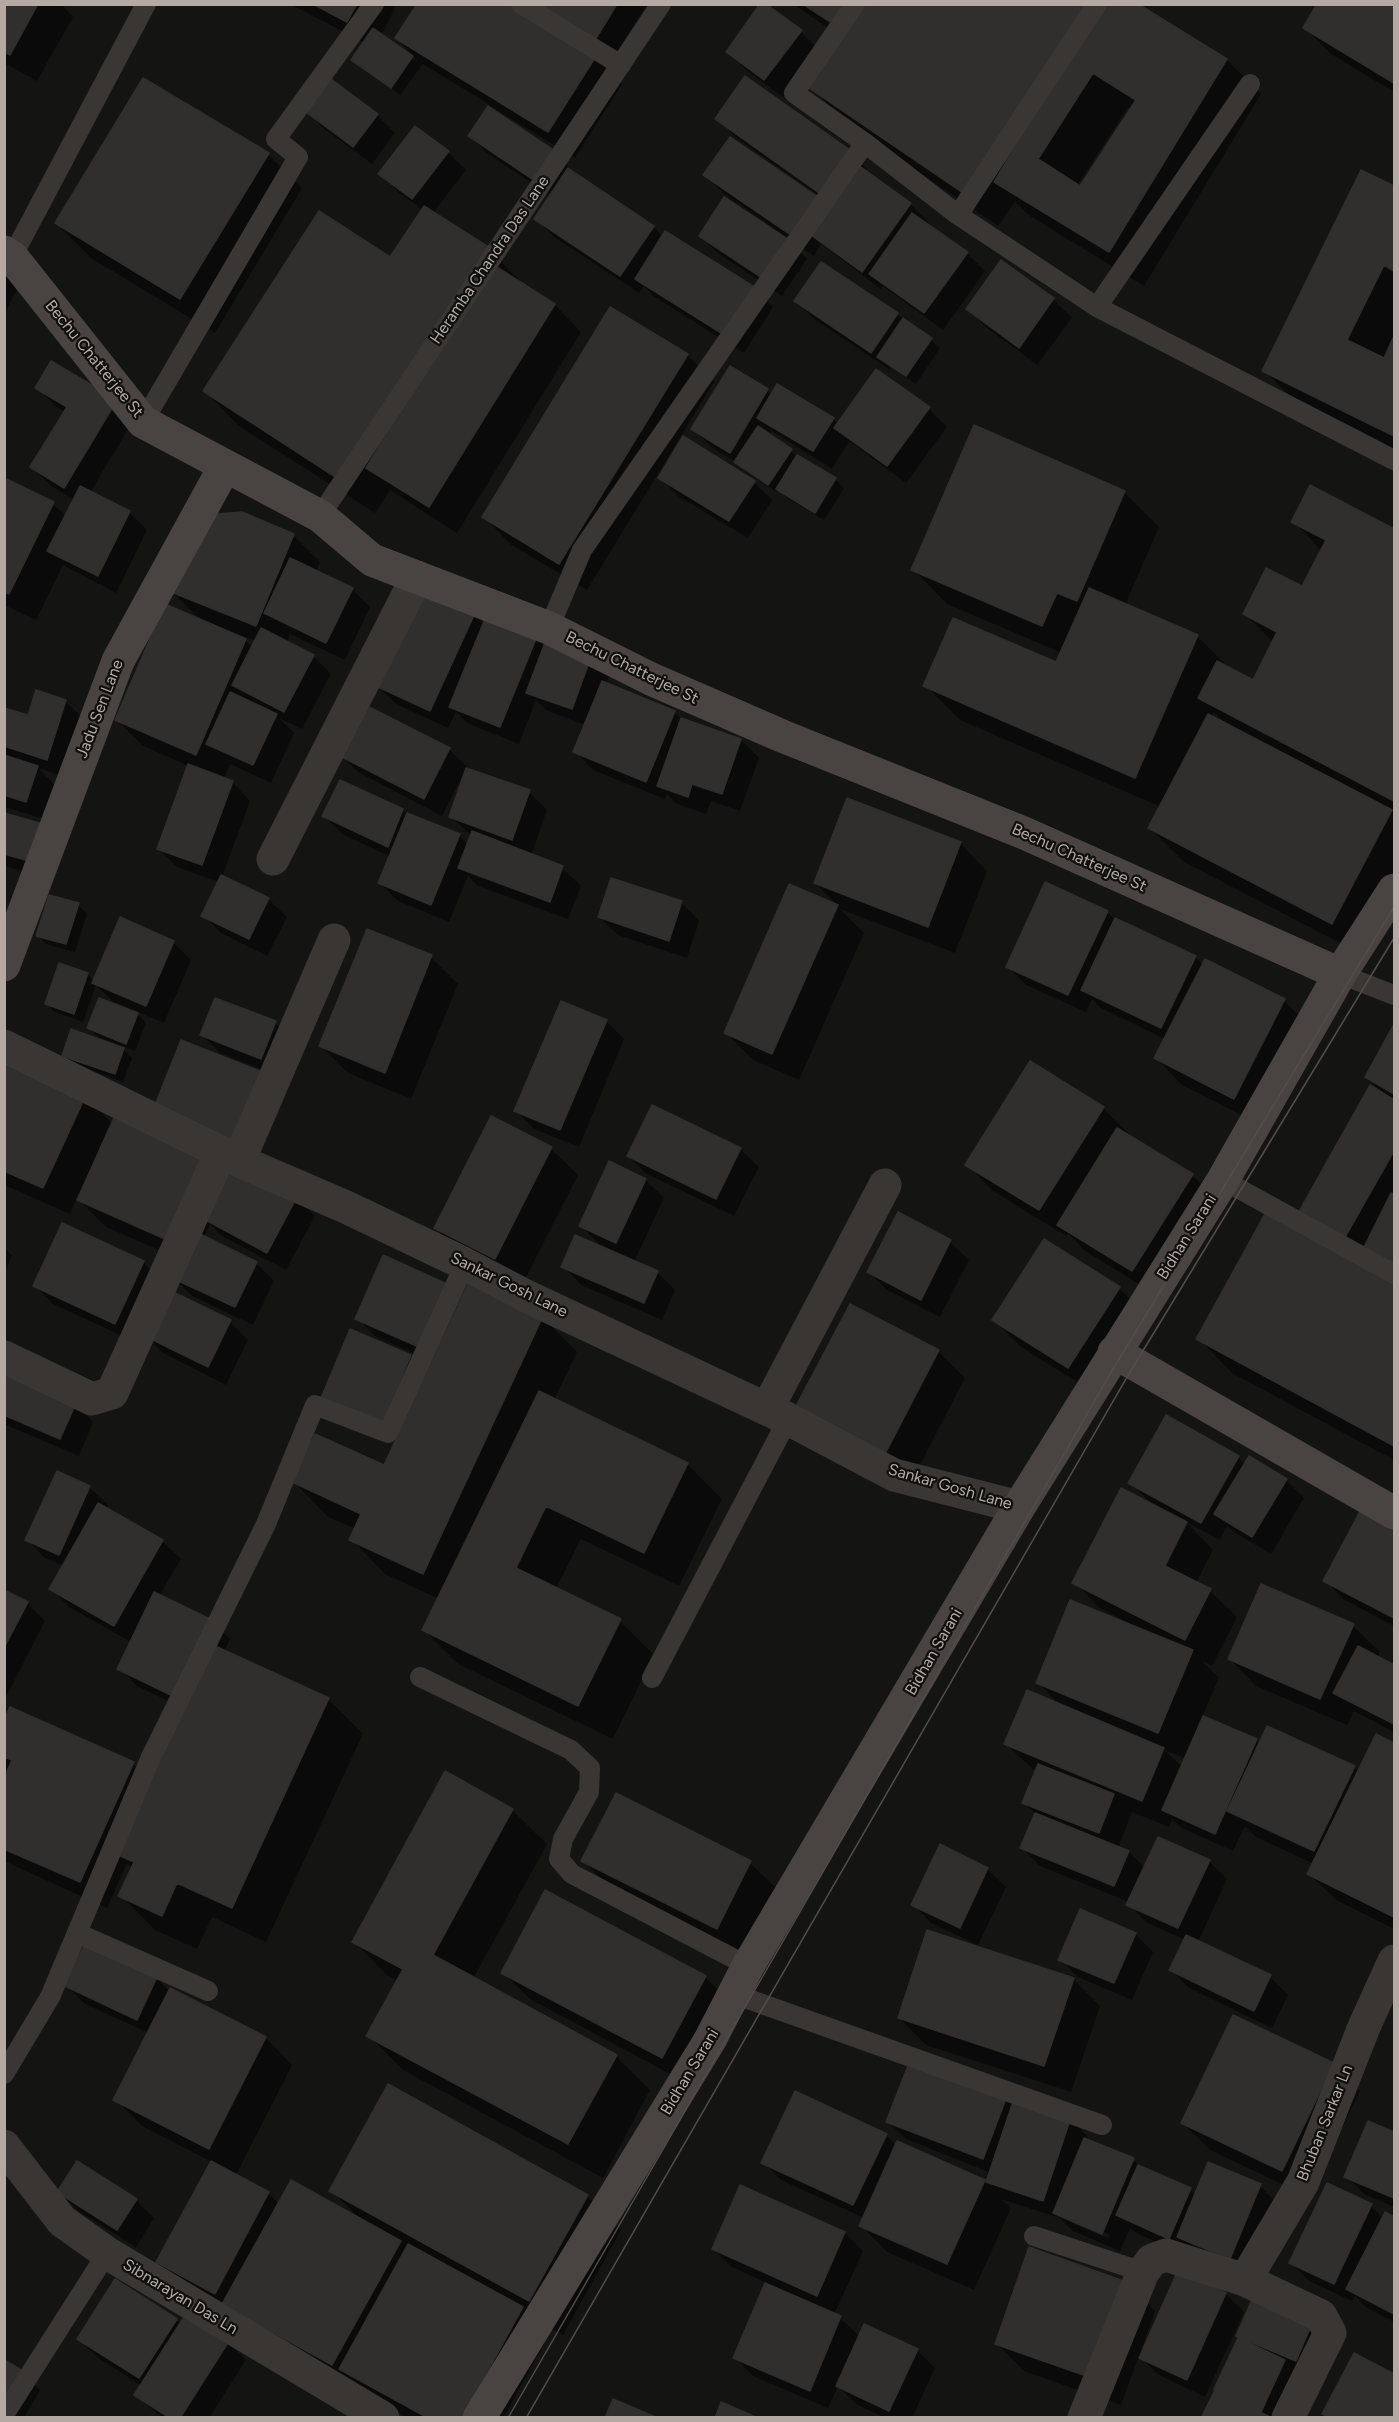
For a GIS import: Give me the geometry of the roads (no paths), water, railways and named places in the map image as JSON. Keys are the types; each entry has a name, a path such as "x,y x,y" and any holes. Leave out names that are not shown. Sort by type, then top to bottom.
{"street":[{"name":"Bechu Chatterjee St","path":"7,260 143,422 321,516 372,560 549,627 651,679 782,736 1024,833 1340,974"},
{"name":"Jadu Sen Lane","path":"4,965 118,661 225,466"},
{"path":"273,859 417,577"},
{"name":"Bidhan Sarani","path":"479,2418 710,2040 741,1980 1019,1507 1223,1180 1340,974 1395,890"},
{"path":"4,1357 92,1399 112,1393 230,1157 334,940"},
{"name":"Sankar Gosh Lane","path":"4,1046 230,1157 346,1207 528,1297 777,1414 894,1475 1019,1507"},
{"path":"777,1414 885,1185"},
{"path":"1114,1352 1395,1513"},
{"name":"Bhuban Sarkar Ln","path":"1245,2280 1303,2182 1364,2027 1395,1961"},
{"name":"Sibnarayan Das Ln","path":"4,2146 62,2221 107,2253 383,2418"},
{"path":"1084,2418 1148,2266 1166,2255 1245,2280 1321,2316 1330,2333 1288,2418"}],"lane":[{"path":"7,260 146,4"},
{"path":"143,422 297,157 276,139 374,4"},
{"path":"521,4 621,65"},
{"name":"Heramba Chandra Das Lane","path":"321,516 661,4"},
{"path":"855,4 794,93 865,143 958,215 1097,306 1395,460"},
{"path":"958,215 1097,4"},
{"path":"1097,306 1250,84"},
{"path":"549,627 582,550 865,143"},
{"path":"1340,974 1395,995"},
{"path":"1223,1180 1395,1274"},
{"path":"4,2074 50,1997 151,1757 266,1524 315,1405 388,1433 465,1264"},
{"path":"652,1678 777,1414"},
{"path":"420,1677 571,1750 590,1768 589,1791 563,1839 559,1859 572,1874 741,1980 1102,2124"},
{"path":"77,1933 208,1991"},
{"path":"1034,2236 1148,2266"},
{"path":"4,2415 107,2253"}],"tram line":[{"path":"508,2418 1113,1369 1394,907"},
{"path":"526,2418 1127,1377 1394,938"}]}
